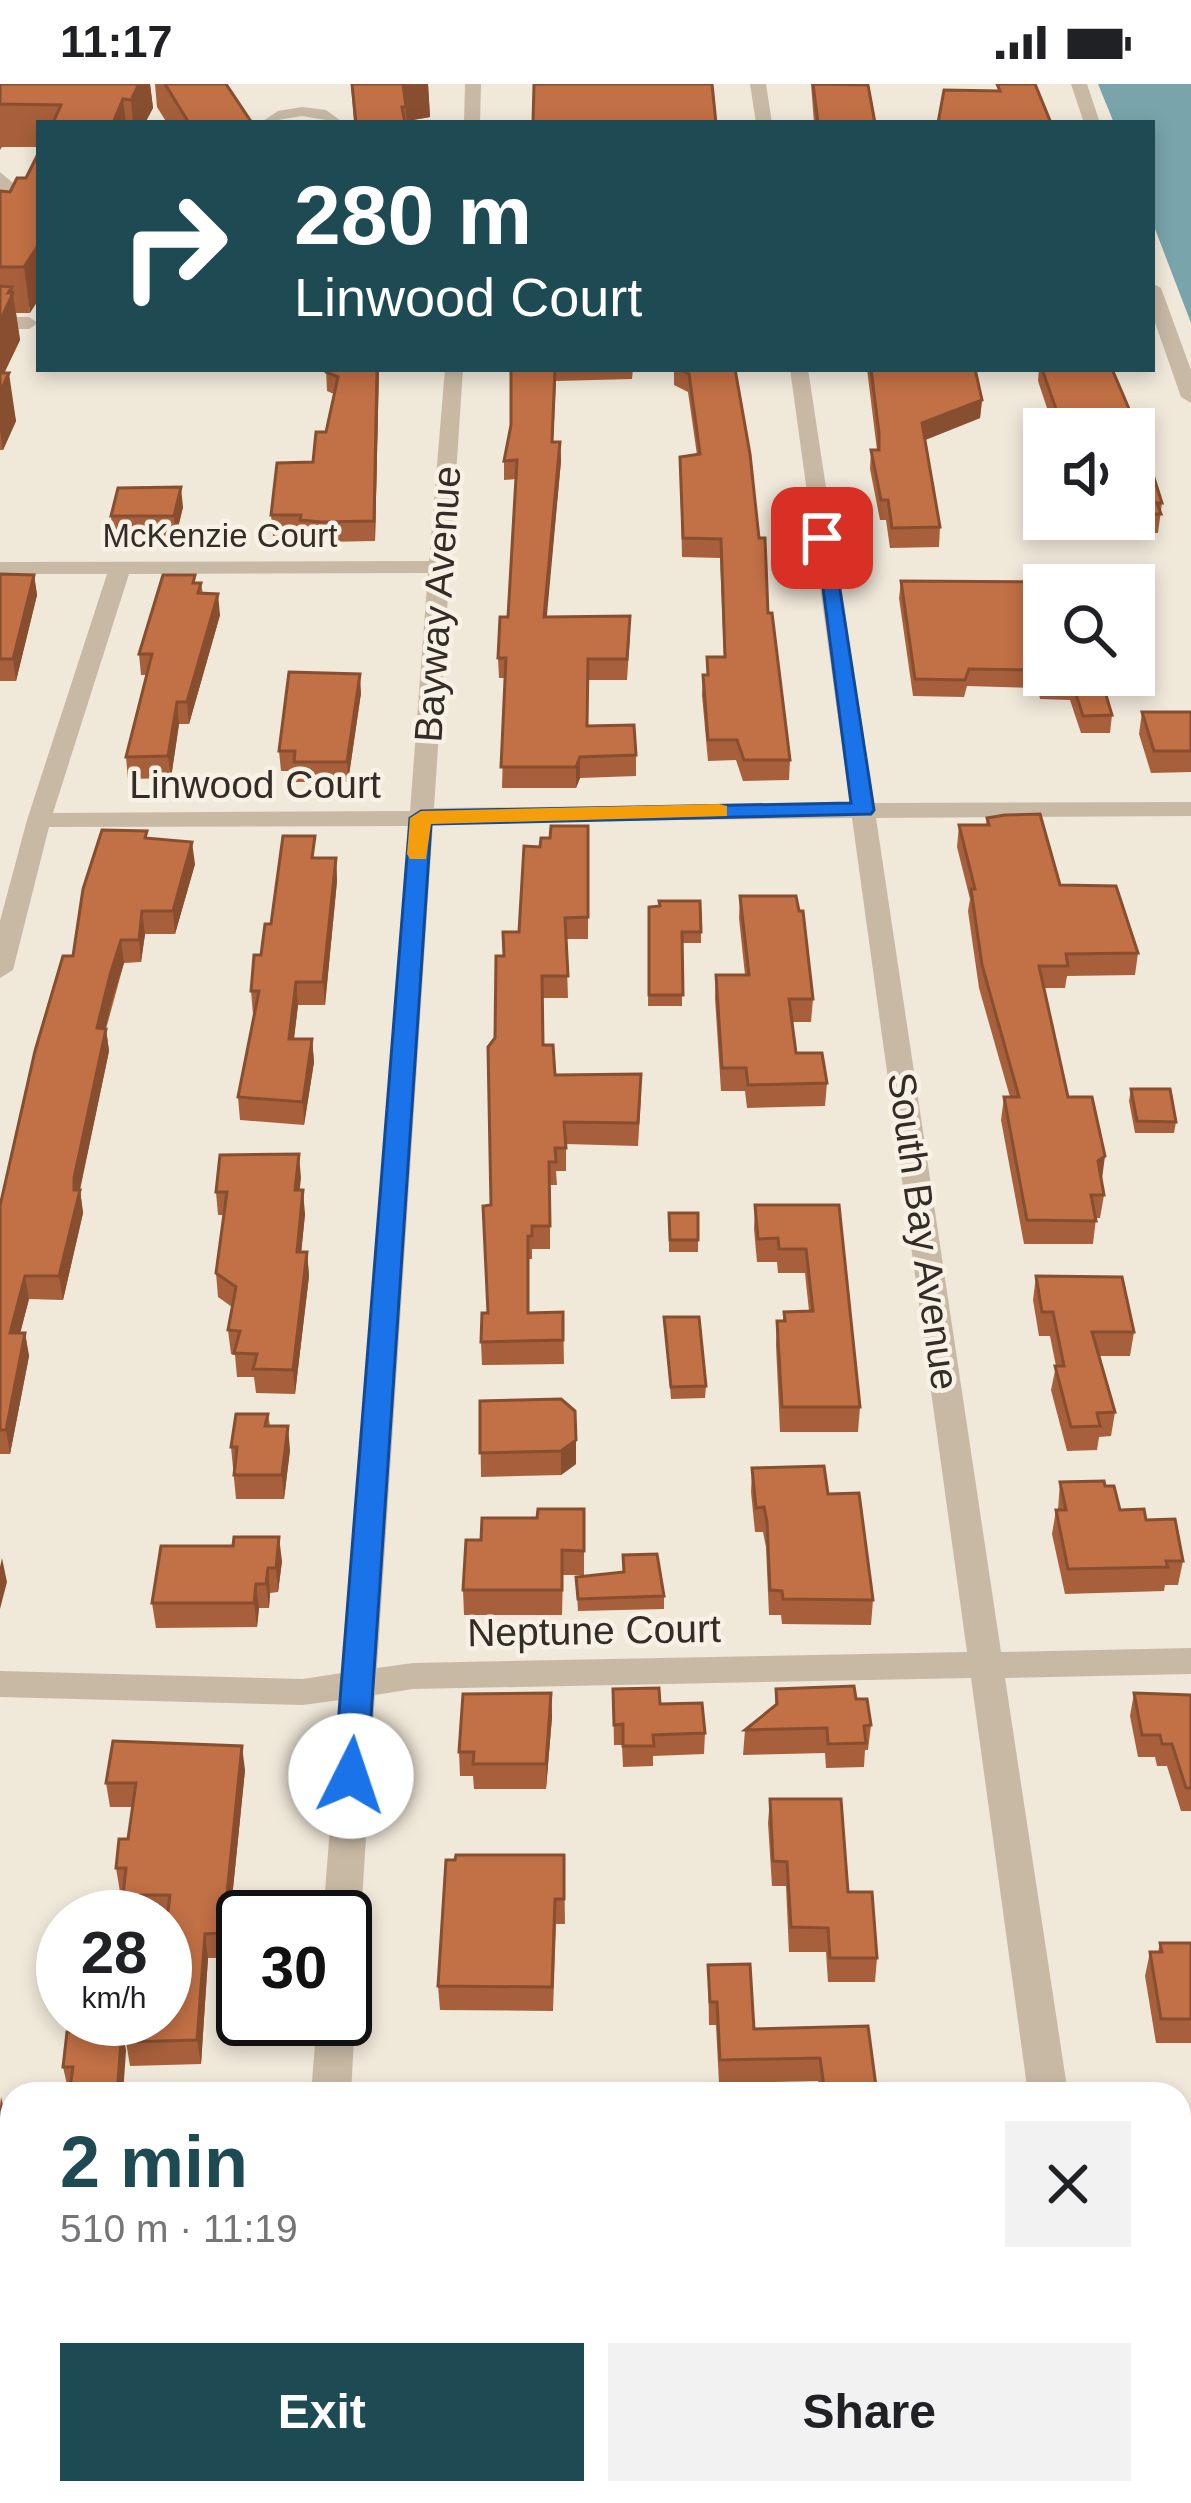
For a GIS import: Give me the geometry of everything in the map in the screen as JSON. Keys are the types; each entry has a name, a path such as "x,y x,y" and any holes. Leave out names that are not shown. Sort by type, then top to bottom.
{"street":[{"path":"472,120 473,84"},
{"path":"758,84 764,120"},
{"path":"1079,84 1091,120"},
{"path":"277,120 300,112 333,120"},
{"path":"0,177 11,188 0,202"},
{"path":"1155,305 1162,344 1191,397"},
{"path":"0,323 29,323"},
{"name":"Bayway Avenue","path":"344,1890 454,372"},
{"name":"South Bay Avenue","path":"799,372 1046,2082"},
{"name":"McKenzie Court","path":"0,568 440,567"},
{"path":"0,970 39,820 120,568"},
{"name":"Linwood Court","path":"39,820 1191,809"},
{"name":"Neptune Court","path":"0,1684 303,1691 413,1676 1191,1661"},
{"path":"332,2082 334,2046"}],"water":[{"path":"1098,84 1191,84 1191,323 1155,229 1155,120 1113,120"}],"building":[{"path":"0,84 139,84 131,100 123,99 114,120 54,120 61,105 0,104"},
{"path":"165,84 226,84 250,120 187,120"},
{"path":"352,84 403,84 404,120 356,120"},
{"path":"534,84 712,84 716,120 533,120"},
{"path":"813,84 868,85 874,120 818,120"},
{"path":"997,84 1035,84 1050,120 939,120 944,90 1000,91"},
{"path":"36,158 36,249 24,267 0,267 0,191 10,192 17,178 26,178"},
{"path":"0,286 12,287 8,293 13,293 0,321"},
{"path":"326,372 377,372 374,521 321,522 300,520 301,515 271,515 277,463 313,462 316,432 326,432 338,377"},
{"path":"511,372 555,372 552,442 560,442 544,617 630,616 627,659 588,659 587,726 634,725 636,755 580,757 576,767 501,767 506,658 498,658 500,617 508,617 517,460 504,461 511,425"},
{"path":"685,372 736,372 759,538 765,538 768,613 772,613 790,760 744,760 737,740 708,740 703,675 708,675 707,657 725,657 721,539 683,538 680,457 700,454"},
{"path":"871,372 976,372 982,400 922,423 940,527 892,528 871,450 879,450"},
{"path":"1043,372 1113,372 1129,408 1056,408"},
{"path":"1155,481 1162,503 1157,503 1161,514 1155,514"},
{"path":"181,487 174,516 111,516 118,488"},
{"path":"0,574 34,575 13,659 0,659"},
{"path":"163,575 195,575 193,583 201,583 198,593 218,594 187,702 177,702 168,756 126,757 152,654 139,654"},
{"path":"901,581 1023,582 1023,670 969,669 965,680 915,679"},
{"path":"289,672 360,674 347,762 294,762 295,751 279,751"},
{"path":"1077,696 1106,696 1112,715 1083,716"},
{"path":"1142,712 1191,712 1191,751 1154,751"},
{"path":"1040,814 1060,885 1116,886 1138,953 1066,954 1068,966 1039,966 1068,1097 1092,1097 1105,1156 1098,1161 1104,1195 1091,1195 1096,1221 1027,1220 1004,1097 1019,1097 982,965 971,889 975,889 959,825 989,825 987,818"},
{"path":"551,826 588,826 588,917 565,918 568,976 542,976 543,1045 553,1045 555,1075 641,1074 638,1123 564,1122 566,1148 555,1148 556,1162 549,1162 550,1226 532,1226 532,1236 528,1236 528,1313 563,1312 563,1340 481,1342 482,1313 488,1313 483,1206 491,1205 488,1047 495,1038 496,956 504,956 503,932 519,932 524,846 540,847 541,838 550,838"},
{"path":"102,830 147,831 145,838 192,842 173,911 142,911 139,940 121,940 97,1028 106,1029 74,1178 74,1190 80,1190 59,1276 25,1276 10,1333 25,1333 6,1430 0,1430 0,1206 35,1051 63,956 73,956 83,889"},
{"path":"283,836 315,836 312,858 336,858 323,982 296,982 289,1039 312,1039 303,1102 238,1097 259,991 251,991 254,955 261,955 265,924 271,924"},
{"path":"740,896 796,896 799,911 803,911 813,999 789,999 796,1053 822,1053 827,1083 748,1085 746,1068 722,1068 716,975 749,975"},
{"path":"659,901 700,901 701,932 682,932 683,995 649,995 649,907 660,906"},
{"path":"1131,1089 1170,1089 1176,1122 1137,1121"},
{"path":"299,1154 295,1190 303,1190 297,1252 307,1252 293,1370 253,1369 257,1354 234,1353 240,1331 228,1330 236,1287 216,1273 227,1192 216,1192 220,1155"},
{"path":"755,1205 839,1205 860,1407 782,1407 777,1321 785,1321 784,1312 813,1311 806,1249 779,1249 778,1238 758,1239"},
{"path":"669,1213 698,1213 698,1240 670,1240"},
{"path":"1036,1276 1122,1277 1134,1332 1092,1332 1115,1412 1097,1413 1100,1426 1071,1427 1055,1366 1064,1366 1053,1312 1042,1312"},
{"path":"664,1317 699,1317 706,1386 671,1387"},
{"path":"561,1399 575,1411 576,1440 561,1451 480,1453 480,1401"},
{"path":"236,1414 268,1414 265,1426 288,1426 282,1475 234,1475 237,1447 231,1447"},
{"path":"824,1466 828,1494 859,1493 873,1600 783,1599 782,1591 770,1590 767,1522 764,1507 756,1508 752,1468"},
{"path":"1104,1481 1105,1486 1114,1486 1120,1510 1144,1509 1146,1520 1175,1519 1183,1561 1166,1561 1168,1567 1068,1569 1056,1510 1066,1510 1060,1482"},
{"path":"538,1509 584,1509 584,1551 562,1550 562,1590 463,1590 466,1540 481,1540 482,1518 537,1518"},
{"path":"234,1537 279,1537 276,1568 268,1568 266,1584 256,1584 254,1603 152,1603 161,1546 233,1546"},
{"path":"657,1554 664,1596 578,1599 576,1577 624,1572 623,1555"},
{"path":"854,1686 856,1699 867,1699 871,1725 864,1726 866,1743 828,1744 827,1728 745,1730 777,1704 776,1689"},
{"path":"659,1688 660,1704 702,1703 705,1733 653,1735 654,1746 623,1746 623,1724 614,1725 613,1689"},
{"path":"551,1693 546,1764 473,1764 474,1752 459,1752 463,1694"},
{"path":"1134,1693 1191,1695 1191,1788 1186,1788 1172,1744 1162,1744 1160,1735 1142,1735"},
{"path":"113,1741 242,1746 227,1890 216,1890 216,1933 205,1934 197,2040 192,2040 192,1890 124,1890 126,1868 116,1868 119,1839 128,1839 136,1783 106,1783"},
{"path":"770,1799 841,1799 848,1892 872,1892 877,1958 830,1958 828,1928 791,1927 787,1862 773,1861"},
{"path":"456,1855 564,1855 564,1899 555,1899 552,1987 438,1986 446,1860 455,1860"},
{"path":"1160,1943 1191,1943 1191,2019 1161,2019 1150,1952 1162,1952"},
{"path":"750,1964 754,2029 868,2026 875,2082 823,2082 820,2058 720,2060 717,2002 710,2002 708,1965"},
{"path":"65,2046 121,2046 118,2082 71,2082 73,2067 63,2067"}],"slow traffic":[{"path":"418,854 421,818 455,813 719,811"}],"route":[{"path":"351,1776 421,818 455,813 863,810 822,538"}]}
